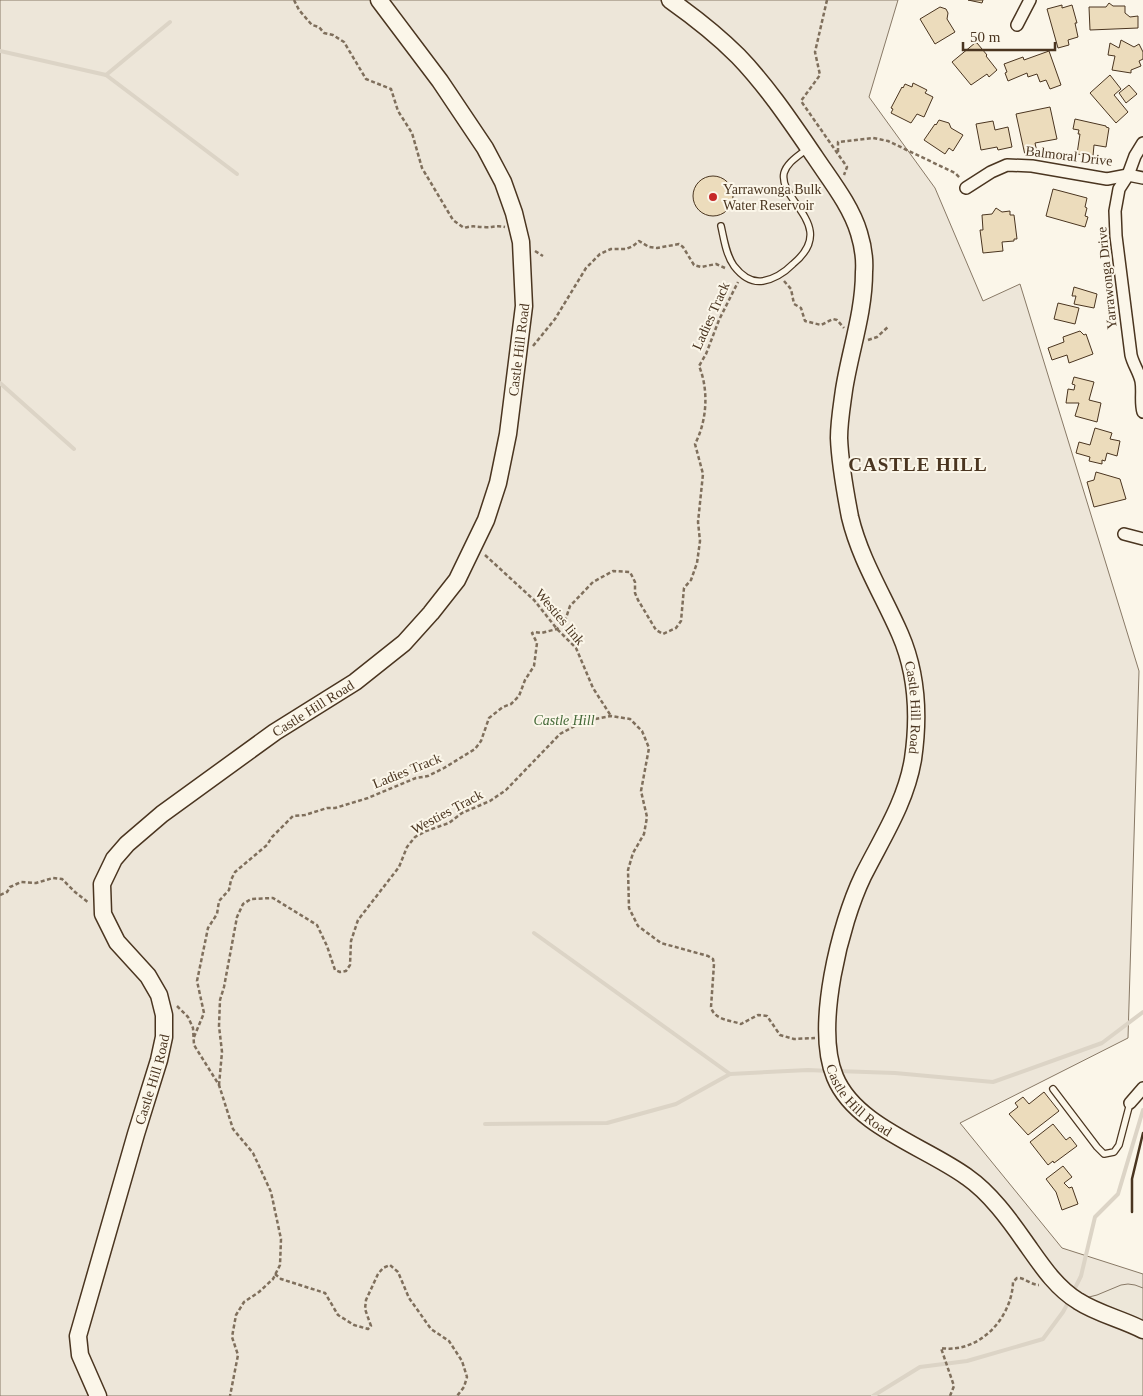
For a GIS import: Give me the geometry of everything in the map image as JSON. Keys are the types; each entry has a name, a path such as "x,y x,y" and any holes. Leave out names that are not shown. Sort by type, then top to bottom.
{"main road":[{"name":"Castle Hill Road","path":"98,1396 80,1355 78,1336 159,1060 164,1037 164,1015 159,995 148,976 117,942 103,914 102,884 114,859 127,844 162,814 259,743 308,710 355,682 404,643 457,580 474,546 486,520 498,483 508,434 524,306 521,242 514,213 503,182 485,148 440,81 379,0"},
{"name":"Castle Hill Road","path":"670,0 716,35 737,55 773,97 833,183 858,230 864,254 865,275 855,340 844,386 839,435 851,518 859,546 901,635 908,655 914,681 916,718 912,761 908,780 896,812 861,881 848,918 826,1009 826,1037 830,1064 843,1093 870,1119 967,1177 985,1193 1002,1211 1055,1282 1076,1300 1143,1330"}],"street":[{"path":"1017,25 1030,0"},
{"name":"Yarrawonga Drive","path":"1143,143 1120,189 1115,211 1116,236 1131,355 1142,381 1141,403 1143,412"},
{"name":"Balmoral Drive","path":"966,188 991,172 1007,165 1032,166 1107,178 1128,175 1143,178"},
{"path":"1124,534 1143,539"},
{"path":"1130,1103 1143,1088"}],"lane":[{"path":"721,226 725,246 733,264 741,274 752,280 762,281 773,278 799,260 806,250 810,234 808,224 784,180 784,171 789,164 809,148"},
{"path":"1054,1089 1104,1154 1114,1152 1119,1145 1130,1103"}],"path":[{"path":"294,0 299,10 312,25 319,27 324,33 333,35 344,42 366,79 391,89 398,110 412,133 422,168 453,220 464,228 474,225 486,228 494,225 505,228 521,242"},
{"path":"827,0 815,52 820,75 801,101 847,167"},
{"path":"838,153 838,142 873,138 888,141 955,173 966,188"},
{"path":"517,360 535,344 550,325 586,268 600,254 611,249 626,249 639,241 649,247 656,248 679,244 683,247 694,265 701,267 716,264 722,268 730,267 733,264"},
{"name":"Ladies Track","path":"194,1036 204,1013 197,981 208,928 217,914 219,901 229,890 235,872 267,845 272,837 293,816 335,808 368,798 416,778 428,776 460,760 475,749 481,741 489,718 511,704 519,696 525,680 534,666 537,643 532,633 557,629 565,621 570,606 593,582 614,571 630,572 635,582 635,593 656,630 663,634 676,628 681,621 684,588 691,580 697,564 700,541 698,522 703,474 695,444 700,435 705,405 704,378 699,366 741,274"},
{"path":"773,278 781,279 788,285 794,304 801,308 805,321 821,325 833,319 837,320 855,340 877,337 889,326"},
{"name":"Westies link","path":"474,546 534,600 557,629 576,648 593,688 611,716"},
{"name":"Westies Track","path":"219,1085 222,1052 219,1026 220,1000 237,917 242,904 250,899 273,898 308,918 317,925 322,933 335,970 340,972 346,971 350,965 351,941 358,920 399,867 407,847 415,837 449,823 462,813 490,801 506,790 560,734 584,721 611,716 630,719 642,731 649,748 642,792 647,817 644,834 633,853 628,870 629,908 638,926 661,943 713,959 710,1007 716,1017 741,1024 758,1015 767,1016 780,1035 794,1039 826,1037"},
{"path":"0,895 7,892 10,887 21,882 36,883 53,878 62,879 103,914"},
{"path":"174,1001 178,1009 188,1017 193,1028 194,1045 219,1085 233,1129 253,1153 271,1192 281,1239 280,1265 275,1274 268,1284 244,1302 236,1315 232,1337 238,1355 230,1396"},
{"path":"275,1274 281,1279 325,1293 338,1315 354,1325 368,1329 371,1326 365,1309 366,1300 378,1274 383,1268 390,1265 398,1272 409,1298 431,1330 449,1341 462,1361 467,1377 464,1387 457,1396"},
{"path":"950,1396 954,1386 953,1379 941,1348 950,1349 966,1346 987,1336 1002,1318 1013,1290 1013,1282 1016,1278 1036,1285 1055,1282"}],"green space":[{"name":"Castle Hill","path":"0,0 898,0 869,97 935,188 983,301 1020,284 1139,671 1128,1038 960,1123 1062,1248 1143,1274 1143,1396 0,1396"}],"shaded area":[{"path":"1128,1284 1143,1288 1143,1324 1081,1296 1097,1295"}],"building":[{"path":"968,0 983,0 982,3"},
{"path":"1109,3 1113,6 1125,6 1125,13 1130,17 1138,16 1138,28 1090,30 1089,7 1106,7"},
{"path":"1062,5 1062,8 1072,5 1077,23 1075,23 1078,37 1068,40 1069,45 1058,48 1047,9"},
{"path":"940,7 946,9 948,13 947,19 955,32 935,44 920,19"},
{"path":"1121,40 1134,47 1139,44 1143,52 1143,59 1139,61 1141,66 1131,70 1131,73 1112,70 1115,56 1108,55 1110,43 1119,48"},
{"path":"975,43 987,55 997,70 989,77 987,74 971,85 952,62"},
{"path":"1049,51 1061,85 1050,89 1046,80 1040,82 1037,74 1028,77 1027,73 1008,81 1004,64 1023,57 1024,60"},
{"path":"1110,75 1121,89 1114,95 1128,112 1116,123 1090,93"},
{"path":"913,83 927,90 925,93 933,97 924,117 917,114 911,123 891,113 893,109 891,108 902,87 905,84 912,87"},
{"path":"1129,85 1137,94 1126,103 1119,93"},
{"path":"1050,107 1057,139 1035,143 1037,152 1025,155 1016,114"},
{"path":"1075,119 1109,128 1106,147 1094,145 1093,156 1077,154 1080,134 1078,134 1079,130 1073,129"},
{"path":"939,120 949,123 951,128 963,135 953,151 949,148 945,154 924,140"},
{"path":"993,121 995,130 1008,127 1012,147 998,150 997,147 981,150 976,124"},
{"name":"Yarrawonga Bulk Water Reservoir","path":"717,176 724,179 730,185 733,196 732,204 724,213 717,216 709,216 702,213 694,204 693,192 696,185 705,177"},
{"path":"1053,189 1087,198 1085,216 1088,217 1085,227 1046,216"},
{"path":"996,208 1002,212 1010,211 1010,215 1014,215 1017,239 1002,242 1003,251 983,253 980,230 983,230 982,215 992,214"},
{"path":"1074,287 1097,294 1094,308 1074,304 1076,296 1072,296"},
{"path":"1058,303 1079,308 1075,324 1054,319"},
{"path":"1080,331 1084,335 1086,334 1093,354 1069,363 1067,355 1052,360 1048,348 1064,342 1063,337"},
{"path":"1074,377 1094,382 1089,400 1101,403 1097,422 1075,416 1079,403 1066,403 1068,389 1074,390 1075,385 1072,384"},
{"path":"1095,428 1112,433 1110,439 1120,441 1117,456 1107,453 1105,461 1102,460 1102,464 1089,461 1090,457 1076,453 1079,442 1090,445"},
{"path":"1096,472 1120,479 1126,499 1094,507 1087,482 1094,480"},
{"path":"1044,1092 1059,1111 1028,1135 1009,1114 1018,1107 1015,1103 1023,1097 1029,1104"},
{"path":"1053,1124 1066,1140 1070,1137 1077,1146 1054,1163 1053,1161 1048,1165 1030,1142"},
{"path":"1063,1166 1072,1177 1064,1183 1069,1188 1072,1187 1078,1204 1062,1210 1056,1192 1046,1179"}],"waterway":[{"path":"0,51 106,75 170,22"},
{"path":"106,75 237,174"},
{"path":"0,383 74,449"},
{"path":"534,933 730,1074"},
{"path":"837,1071 895,1073 993,1082 1102,1043 1143,1012"},
{"path":"485,1124 607,1123 676,1104 730,1074 808,1070 830,1071"},
{"path":"1073,1292 1081,1276 1095,1217 1118,1194 1143,1110"},
{"path":"873,1396 920,1367 967,1361 1043,1339 1069,1301"}],"wall":[{"path":"1132,1212 1132,1179 1143,1133"}],"place":[{"name":"Yarrawonga Bulk Water Reservoir","path":"713,197"}],"district":[{"name":"CASTLE HILL","path":"918,464"}]}
